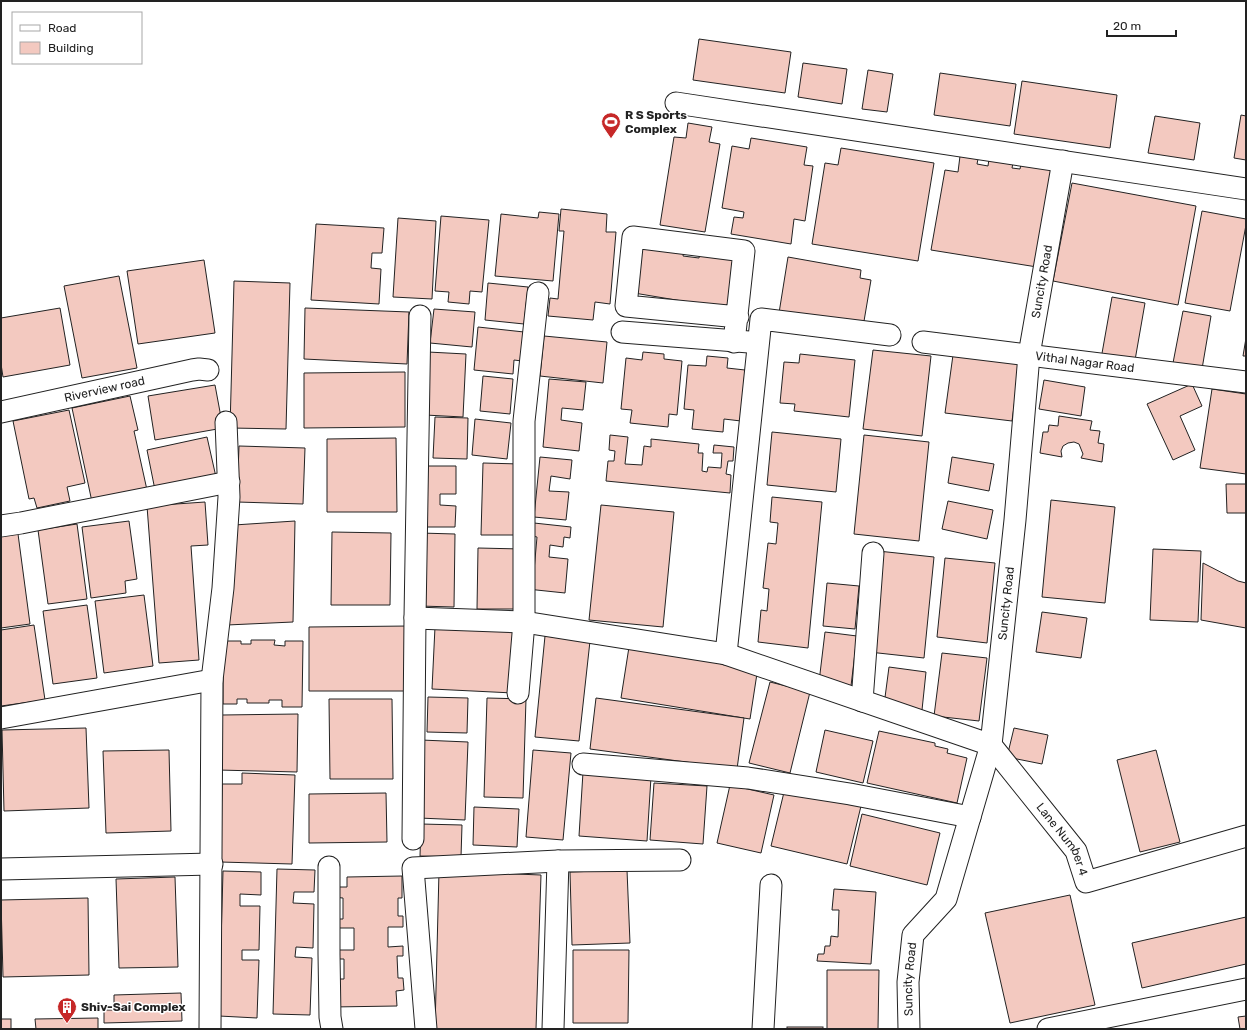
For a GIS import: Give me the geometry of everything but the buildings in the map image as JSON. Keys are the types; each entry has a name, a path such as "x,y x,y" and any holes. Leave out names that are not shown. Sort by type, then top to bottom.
{"street":[{"path":"676,104 1246,189"},
{"name":"Suncity Road","path":"909,1029 908,982 913,935 946,899 991,745 1015,520 1029,355 1063,161"},
{"path":"734,342 738,317 744,251 633,237 626,306 738,317"},
{"path":"518,693 524,622 524,421 538,293"},
{"path":"643,308 631,333 759,343"},
{"path":"413,839 420,316"},
{"path":"726,654 761,319 890,335"},
{"name":"Vithal Nagar Road","path":"923,342 1246,382"},
{"name":"Riverview road","path":"1,412 192,370 208,370"},
{"path":"210,1029 212,680 223,588 229,497 226,422"},
{"path":"1,526 229,482"},
{"path":"862,701 873,553"},
{"path":"415,618 524,622 726,654 991,745"},
{"path":"1,718 212,680"},
{"name":"Lane Number 4","path":"991,745 1076,851 1086,882 1246,836"},
{"path":"583,764 748,778 850,794 970,817"},
{"path":"426,1029 413,868 558,861 680,860"},
{"path":"553,1029 558,861"},
{"path":"1,869 212,864"},
{"path":"330,867 329,962 330,1017 332,1029"},
{"path":"763,1029 771,885"},
{"path":"1048,1029 1246,989"}],"place":[{"name":"R S Sports Complex","path":"611,139"},
{"name":"Shiv-Sai Complex","path":"67,1024"}]}
